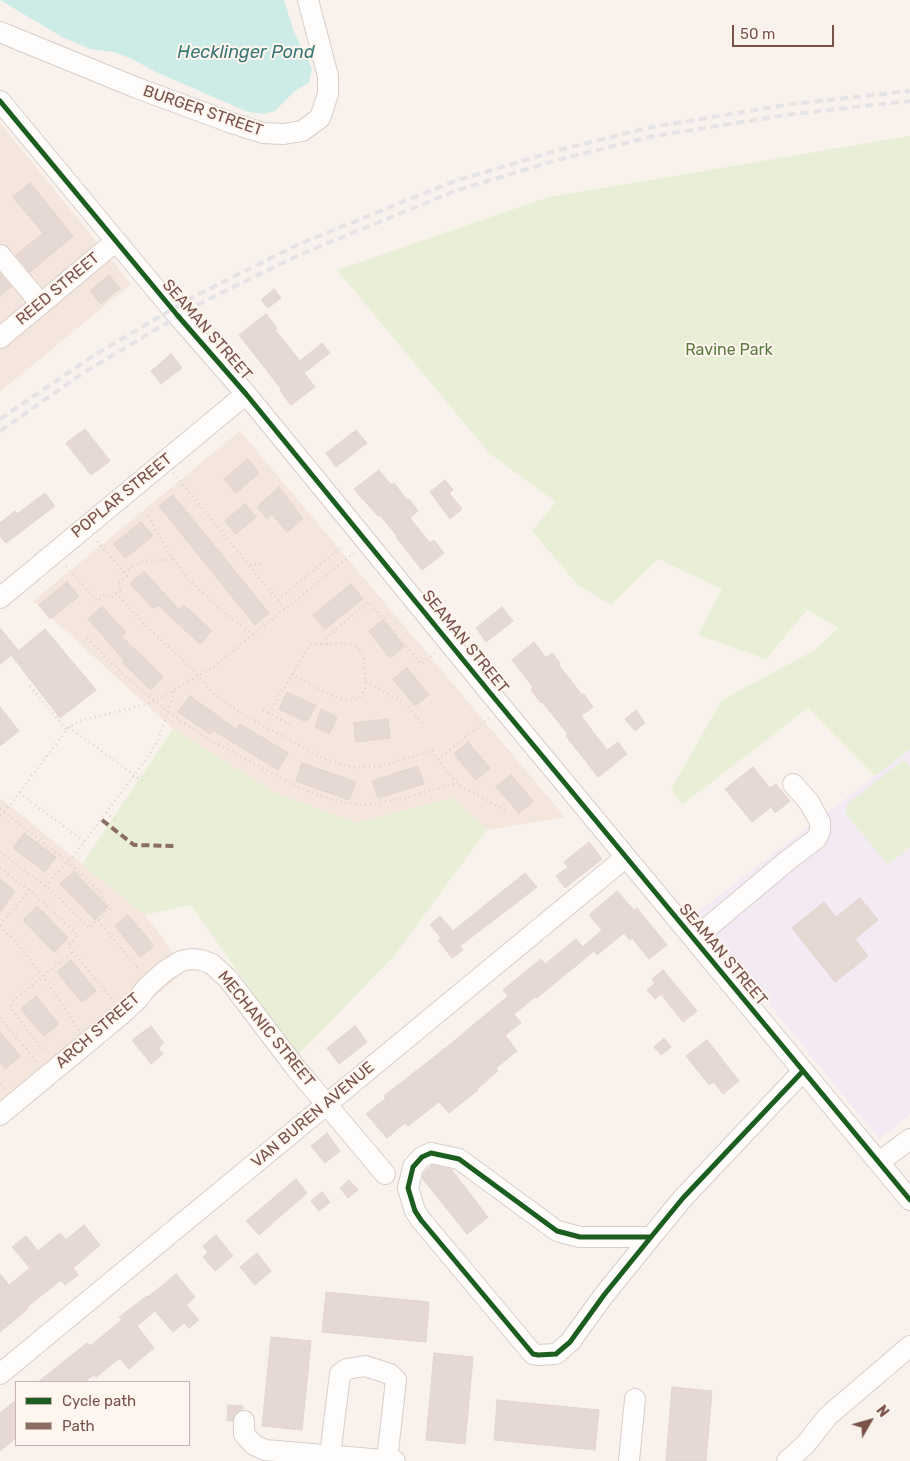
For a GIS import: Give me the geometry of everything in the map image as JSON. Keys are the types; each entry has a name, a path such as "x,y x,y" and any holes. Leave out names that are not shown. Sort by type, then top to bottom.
{"street":[{"name":"BURGER STREET","path":"0,32 137,88 232,123 263,133 284,134 302,132 320,118 328,94 328,76 308,0"},
{"name":"SEAMAN STREET","path":"0,101 178,316 246,394 626,858 910,1200"},
{"name":"REED STREET","path":"0,338 116,241"},
{"path":"0,255 41,304"},
{"name":"POPLAR STREET","path":"0,598 246,394"},
{"path":"694,939 816,839 820,832 820,822 809,802 793,784"},
{"name":"VAN BUREN AVENUE","path":"0,1374 626,858"},
{"name":"MECHANIC STREET","path":"201,960 212,964 229,980 295,1067 385,1174"},
{"name":"ARCH STREET","path":"0,1115 123,1013 165,971 181,961 201,960"},
{"path":"651,1237 580,1238 557,1231 459,1159 432,1153 422,1157 413,1168 408,1188 415,1211 421,1220 533,1354 556,1354 570,1342 604,1295 683,1198 803,1071"},
{"path":"879,1162 910,1139"},
{"path":"787,1461 806,1445 828,1416 910,1346"},
{"path":"330,1455 340,1374 347,1369 365,1366 390,1374 396,1380 387,1460"},
{"path":"629,1461 635,1399"},
{"path":"244,1421 244,1434 254,1445 265,1450 330,1455 362,1460 395,1461"}],"path":[{"path":"172,472 286,609"},
{"path":"148,516 188,579 232,620 254,635"},
{"path":"63,563 97,601 106,594 112,597 121,590 118,583 128,576 94,537"},
{"path":"278,600 340,548"},
{"path":"0,815 19,793 67,728 80,721 136,707 155,700 213,667 355,552"},
{"path":"124,572 141,562 174,559"},
{"path":"250,565 264,564"},
{"path":"116,593 143,623 198,675 212,693 237,711 314,753 353,767 381,766 432,751 456,783 508,812"},
{"path":"327,644 326,638 369,602 421,664 437,651"},
{"path":"87,638 125,676 168,712 205,737 307,791 342,802 357,805 373,805 415,796 456,783"},
{"path":"269,713 310,645 344,643 358,648 363,655 366,681 365,688 360,697 352,701 338,698 292,675"},
{"path":"366,681 406,704 422,723"},
{"path":"30,686 67,728 142,781"},
{"path":"45,886 85,842 154,747 175,689"},
{"path":"263,710 292,726"},
{"path":"438,760 491,716"},
{"path":"19,793 85,842"},
{"path":"0,809 68,862 92,884 111,908 89,928 45,886 0,852"},
{"path":"106,813 114,819"},
{"path":"0,868 30,890 78,936 68,946 113,1000"},
{"path":"30,890 0,926 16,941 43,976 83,1035"},
{"path":"98,920 140,971"},
{"path":"43,1050 11,1007 15,999 74,952"},
{"path":"0,1018 42,1068"}],"shaded area":[{"path":"0,123 131,284 0,392"},
{"path":"240,431 565,817 487,830 453,798 357,823 275,793 173,729 33,601"},
{"path":"910,749 910,1114 879,1139 695,914"},
{"path":"0,798 145,915 186,970 0,1127"}],"green space":[{"name":"Ravine Park","path":"910,136 910,749 875,776 808,708 682,805 671,789 722,700 815,650 838,628 807,610 766,659 698,635 722,589 658,559 611,605 577,584 532,531 556,502 490,454 337,270 549,197"},
{"path":"173,729 275,793 357,823 453,798 487,830 394,956 297,1056 191,905 145,915 82,864"},
{"path":"904,760 910,767 910,847 888,865 846,814 847,804"}],"water":[{"name":"Hecklinger Pond","path":"0,0 284,0 294,32 312,69 309,83 296,90 275,111 264,114 248,112 156,72 132,59 114,52 90,49 62,37"}],"building":[{"path":"30,183 73,236 30,272 16,255 43,233 13,197"},
{"path":"0,274 11,287 0,296"},
{"path":"109,275 120,288 101,304 90,291"},
{"path":"274,289 281,298 268,308 261,300"},
{"path":"266,314 277,328 275,330 300,361 322,343 330,353 304,373 315,387 291,405 280,391 282,390 239,335"},
{"path":"171,354 182,368 161,384 151,371"},
{"path":"85,429 110,461 91,475 66,443"},
{"path":"356,430 367,443 336,467 326,453"},
{"path":"248,459 259,473 236,493 224,479"},
{"path":"379,470 391,485 394,483 407,500 409,499 418,511 410,518 430,543 434,540 444,553 422,570 380,515 378,516 354,489"},
{"path":"445,480 453,490 449,493 462,509 450,519 430,492"},
{"path":"279,487 303,519 287,532 272,514 267,519 257,507"},
{"path":"45,493 55,506 6,543 0,536 0,523 15,511 17,514"},
{"path":"173,495 269,613 255,625 159,506"},
{"path":"245,504 256,517 236,534 225,521"},
{"path":"141,522 153,536 125,558 114,544"},
{"path":"144,571 179,610 184,605 212,631 200,644 158,605 154,609 130,584"},
{"path":"67,582 79,596 50,619 39,605"},
{"path":"351,584 363,599 325,629 313,615"},
{"path":"102,606 126,633 122,637 163,677 151,690 122,662 124,660 88,619"},
{"path":"502,607 513,621 486,642 476,628"},
{"path":"383,620 404,646 390,658 369,631"},
{"path":"0,628 18,650 0,664"},
{"path":"45,629 96,690 60,718 12,656"},
{"path":"534,642 546,658 552,653 560,663 558,664 593,707 581,716 607,750 618,742 627,754 598,777 566,736 568,734 531,690 533,687 512,660"},
{"path":"407,668 429,695 415,706 393,679"},
{"path":"287,692 316,706 306,722 279,709"},
{"path":"190,696 236,729 240,724 288,753 278,770 213,730 210,734 178,712"},
{"path":"0,707 19,731 0,746"},
{"path":"321,709 337,717 329,734 315,727"},
{"path":"636,710 645,723 635,731 625,719"},
{"path":"388,719 390,738 356,742 354,723"},
{"path":"468,742 490,768 476,780 454,754"},
{"path":"302,763 356,782 349,800 296,781"},
{"path":"418,766 424,784 378,798 372,781"},
{"path":"753,767 770,788 776,784 790,801 775,813 771,807 752,822 725,789"},
{"path":"511,775 533,801 519,813 496,787"},
{"path":"24,833 56,857 45,872 13,848"},
{"path":"589,842 602,859 565,888 556,876 568,867 564,862"},
{"path":"74,871 108,907 95,920 60,884"},
{"path":"525,873 537,887 460,946 463,950 452,958 438,940 441,938 430,925 440,916 453,931"},
{"path":"0,879 15,891 0,912"},
{"path":"617,891 634,910 637,908 667,945 649,959 632,938 630,940 624,933 597,955 594,951 537,998 535,997 514,1014 521,1023 505,1035 517,1051 496,1068 498,1071 478,1090 449,1113 439,1102 408,1126 405,1123 387,1138 366,1114 386,1098 384,1096 508,996 503,990 541,959 545,964 576,939 583,947 602,930 589,915"},
{"path":"860,898 878,920 855,939 868,956 835,982 792,928 824,902 836,917"},
{"path":"37,906 68,938 54,952 23,920"},
{"path":"128,915 154,946 140,957 115,926"},
{"path":"71,960 96,991 82,1002 57,972"},
{"path":"663,970 697,1011 683,1022 661,994 655,999 647,990 655,983 652,979"},
{"path":"36,996 59,1024 44,1036 21,1009"},
{"path":"151,1026 164,1043 158,1048 163,1054 151,1064 132,1040"},
{"path":"355,1026 367,1042 339,1064 327,1048"},
{"path":"0,1032 20,1056 5,1069 0,1063"},
{"path":"664,1038 671,1047 661,1055 654,1047"},
{"path":"707,1040 739,1081 723,1094 714,1082 709,1085 686,1056"},
{"path":"327,1133 340,1151 325,1163 311,1146"},
{"path":"432,1165 451,1169 488,1217 467,1234 422,1178"},
{"path":"296,1179 307,1193 259,1235 246,1221"},
{"path":"349,1180 358,1190 348,1198 340,1188"},
{"path":"322,1192 330,1202 319,1211 311,1201"},
{"path":"84,1225 100,1245 73,1268 78,1275 65,1285 61,1280 27,1307 28,1309 0,1332 0,1274 9,1285 30,1268 12,1247 26,1236 38,1251 60,1233 66,1240"},
{"path":"216,1235 233,1256 215,1271 203,1257 208,1253 203,1246"},
{"path":"257,1253 271,1271 255,1285 240,1267"},
{"path":"176,1274 195,1297 186,1305 199,1320 189,1328 184,1323 173,1332 155,1311 137,1326 154,1348 129,1369 120,1358 96,1377 94,1375 85,1381 39,1381 87,1343 90,1346 122,1320 119,1317"},
{"path":"326,1292 429,1302 426,1342 322,1332"},
{"path":"271,1337 311,1341 302,1430 262,1426"},
{"path":"434,1353 473,1357 465,1444 426,1440"},
{"path":"672,1387 712,1391 706,1461 666,1461"},
{"path":"497,1400 599,1410 595,1450 494,1440"},
{"path":"15,1401 15,1439 0,1451 0,1413"},
{"path":"228,1405 243,1406 243,1409 234,1415 232,1421 227,1420"}],"railway":[{"path":"0,419 96,354 193,297 297,245 452,182 555,151 652,127 792,104 910,91"},
{"path":"0,431 83,373 197,305 301,254 455,191 557,160 654,136 793,114 910,101"}],"marked path":[{"path":"102,820 134,845 177,846"}],"cycle path":[{"path":"0,101 178,316 246,394 491,694 910,1200"},
{"path":"651,1237 580,1237 557,1231 459,1159 431,1153 422,1157 413,1167 408,1188 415,1211 421,1220 533,1354 556,1354 570,1342 604,1295 683,1198 803,1071"}]}
